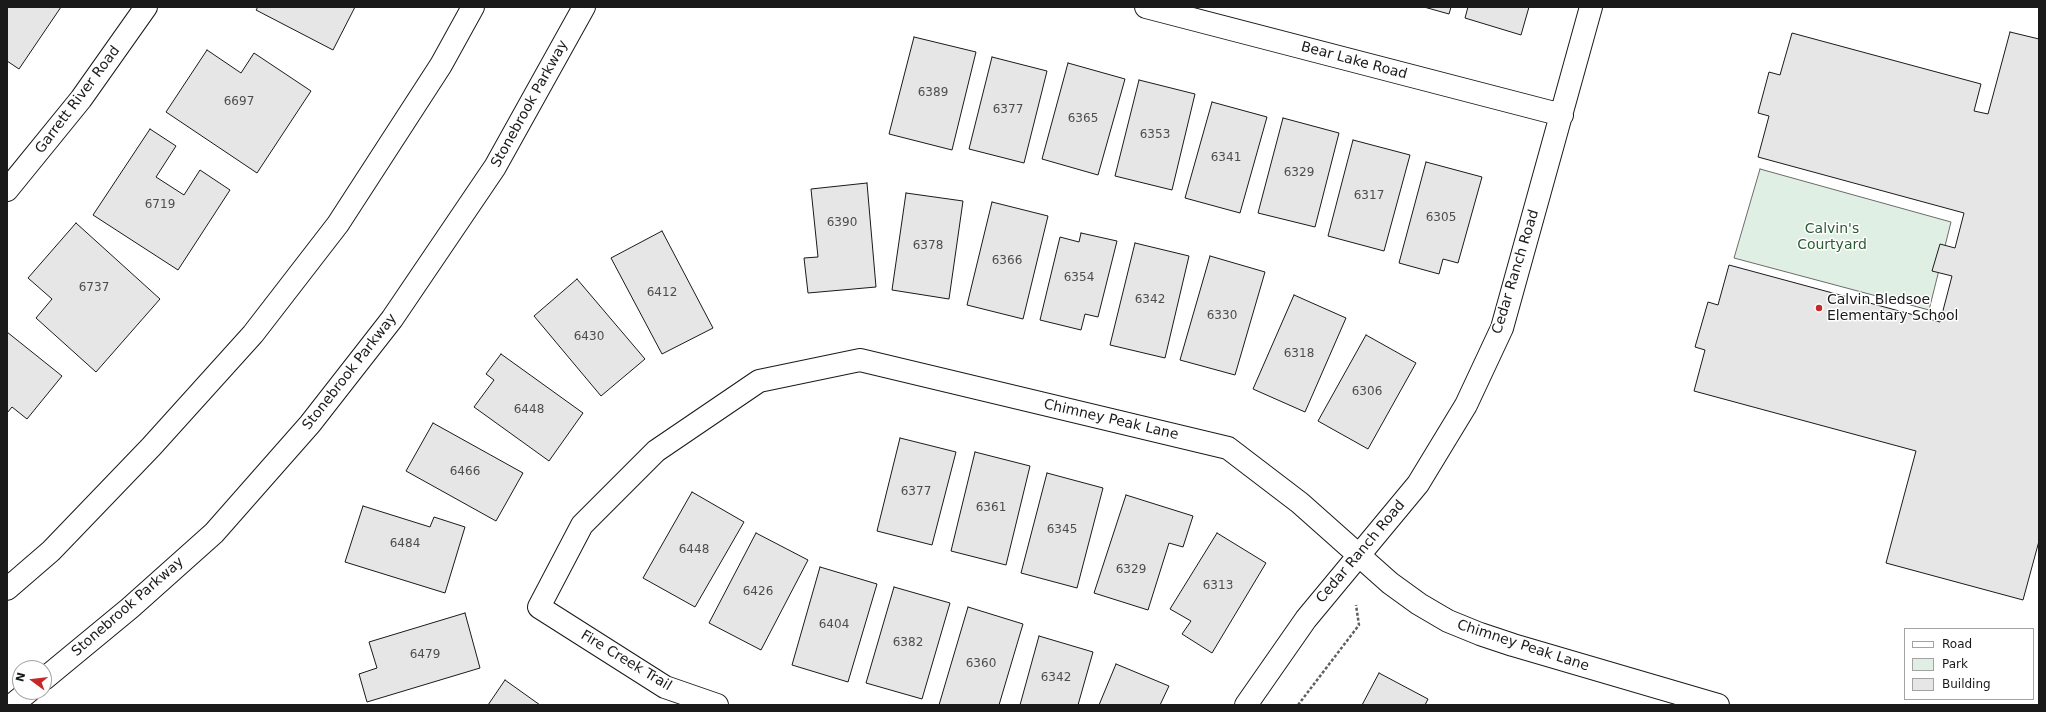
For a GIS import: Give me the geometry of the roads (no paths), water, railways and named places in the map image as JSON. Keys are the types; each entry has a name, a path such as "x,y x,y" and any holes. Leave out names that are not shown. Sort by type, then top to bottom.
{"street":[{"name":"Garrett River Road","path":"7,190 81,98 146,7"},
{"path":"7,589 51,551 151,447 253,334 338,224 441,65 473,7"},
{"name":"Stonebrook Parkway","path":"52,672 130,608 214,533 310,424 392,319 495,167 584,7"},
{"name":"Bear Lake Road","path":"1146,7 1562,115"},
{"name":"Cedar Ranch Road","path":"1246,705 1306,619 1418,484 1466,405 1502,328 1591,7"},
{"name":"Chimney Peak Lane","path":"539,607 582,525 656,451 760,381 860,360 1228,448 1300,503 1358,556 1418,604 1448,621 1480,634 1718,705"},
{"name":"Fire Creek Trail","path":"539,607 665,687 718,705"}],"place":[{"name":"Calvin Bledsoe Elementary School","path":"1819,308"}],"park label":[{"name":"Calvin's Courtyard","path":"1832,238"}]}
